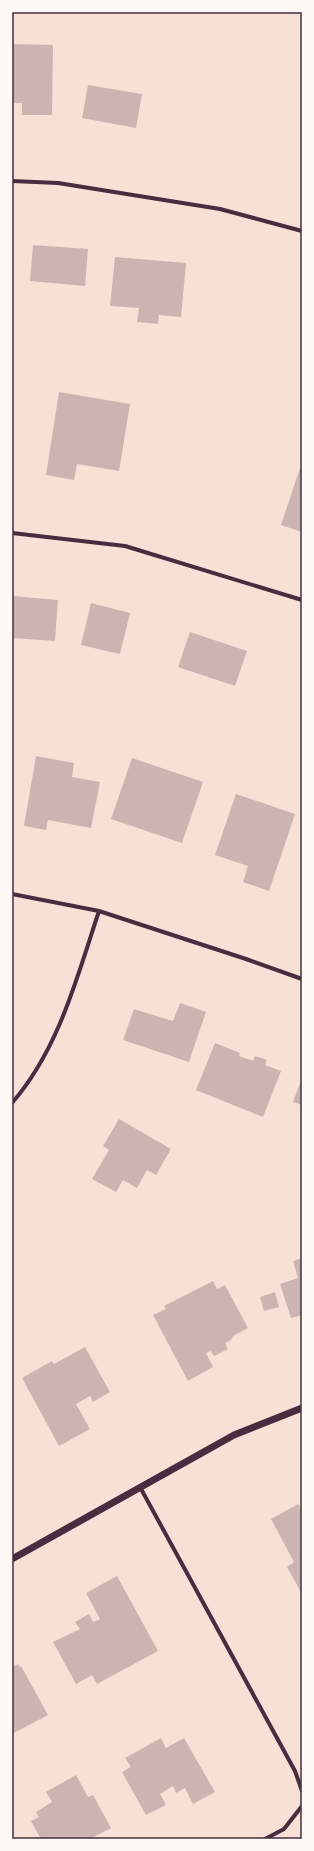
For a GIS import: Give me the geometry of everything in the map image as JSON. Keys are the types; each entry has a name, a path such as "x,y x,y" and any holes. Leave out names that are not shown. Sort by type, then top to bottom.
{"street":[{"path":"12,181 58,183 220,209 302,231"},
{"path":"12,533 125,546 302,600"},
{"path":"12,894 99,911 302,979"},
{"path":"12,1103 28,1085 64,1018 99,911"},
{"path":"12,1559 234,1435 302,1408"},
{"path":"140,1488 295,1771 302,1791"},
{"path":"265,1839 284,1829 302,1806"}],"building":[{"path":"12,44 53,45 52,115 22,115 22,103 12,103"},
{"path":"88,85 142,94 136,128 82,118"},
{"path":"33,245 88,249 85,286 30,281"},
{"path":"115,257 186,263 181,317 159,315 158,324 137,322 139,308 110,306"},
{"path":"59,392 130,404 119,471 77,464 74,480 46,475"},
{"path":"302,462 302,532 281,525"},
{"path":"12,596 58,600 55,641 12,638"},
{"path":"91,603 130,613 120,654 81,645"},
{"path":"190,632 247,651 235,686 178,667"},
{"path":"36,756 74,763 72,777 100,782 91,828 48,820 46,830 24,826"},
{"path":"132,758 203,782 182,843 111,819"},
{"path":"236,794 295,814 269,891 243,882 248,866 215,855"},
{"path":"180,1003 206,1012 189,1062 123,1040 134,1009 173,1021"},
{"path":"215,1043 240,1053 239,1056 253,1061 255,1056 267,1060 265,1065 281,1071 263,1117 196,1090"},
{"path":"302,1078 302,1105 293,1102"},
{"path":"119,1119 171,1149 156,1175 147,1170 137,1188 123,1180 116,1192 92,1179 109,1150 103,1146"},
{"path":"302,1258 302,1315 291,1318 280,1284 298,1278 293,1261"},
{"path":"213,1281 217,1289 225,1285 248,1328 233,1336 231,1340 225,1343 228,1349 214,1356 211,1351 206,1353 213,1367 188,1381 153,1315 166,1309 164,1306"},
{"path":"275,1292 279,1307 264,1311 260,1297"},
{"path":"85,1347 110,1392 93,1402 90,1396 76,1404 90,1429 59,1446 22,1378 52,1361 54,1364"},
{"path":"298,1504 302,1511 302,1594 287,1567 294,1562 271,1519"},
{"path":"117,1576 158,1651 97,1684 92,1675 76,1684 53,1642 80,1629 75,1622 89,1614 93,1622 100,1619 86,1593"},
{"path":"18,1664 19,1667 21,1666 48,1715 12,1734 12,1667"},
{"path":"161,1738 166,1748 184,1738 215,1792 193,1804 185,1788 176,1793 173,1786 160,1794 166,1805 146,1815 122,1772 131,1767 125,1758"},
{"path":"76,1775 88,1797 93,1795 111,1828 90,1839 41,1839 31,1821 39,1817 36,1812 52,1802 46,1792"}]}
